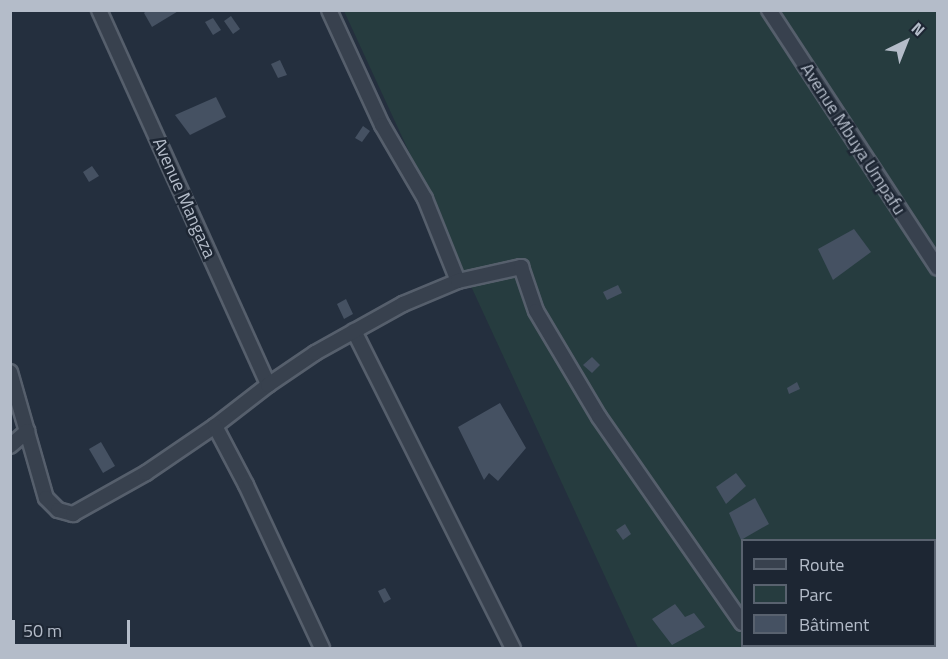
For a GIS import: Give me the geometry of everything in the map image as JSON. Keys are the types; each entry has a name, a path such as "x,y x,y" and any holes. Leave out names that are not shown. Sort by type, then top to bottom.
{"street":[{"name":"Avenue Mangaza","path":"99,10 268,385"},
{"path":"329,10 382,125 425,199 458,281"},
{"name":"Avenue Mbuya Umpafu","path":"769,10 938,268"},
{"path":"10,372 46,498 58,510 73,514 146,473 215,426 268,385 354,331 412,299 458,281 520,267 536,311 580,386 633,468 661,503 741,622"},
{"path":"354,331 513,648"},
{"path":"215,426 246,485 322,648"},
{"path":"10,446 27,431"}],"green space":[{"path":"344,11 937,11 937,648 638,648"}],"building":[{"path":"147,10 180,10 152,27 144,13"},
{"path":"231,16 240,29 233,34 224,21"},
{"path":"213,18 221,30 213,35 205,22"},
{"path":"280,60 287,75 278,78 271,64"},
{"path":"216,97 226,117 190,135 175,115"},
{"path":"363,126 370,131 362,142 355,138"},
{"path":"92,166 99,176 89,182 83,172"},
{"path":"854,229 871,252 833,280 818,249"},
{"path":"618,285 622,293 607,300 603,292"},
{"path":"346,299 353,314 344,319 337,304"},
{"path":"592,357 600,365 592,373 583,365"},
{"path":"797,382 800,389 789,394 787,388"},
{"path":"500,403 526,448 498,481 489,473 484,480 458,427"},
{"path":"101,442 115,466 103,473 89,449"},
{"path":"736,473 746,486 726,504 716,487"},
{"path":"755,498 769,524 741,540 729,513"},
{"path":"625,524 631,534 623,540 616,530"},
{"path":"385,588 391,599 384,603 378,591"},
{"path":"675,604 685,617 694,613 705,627 672,645 652,619"},
{"path":"862,647 908,647 906,648"}]}
